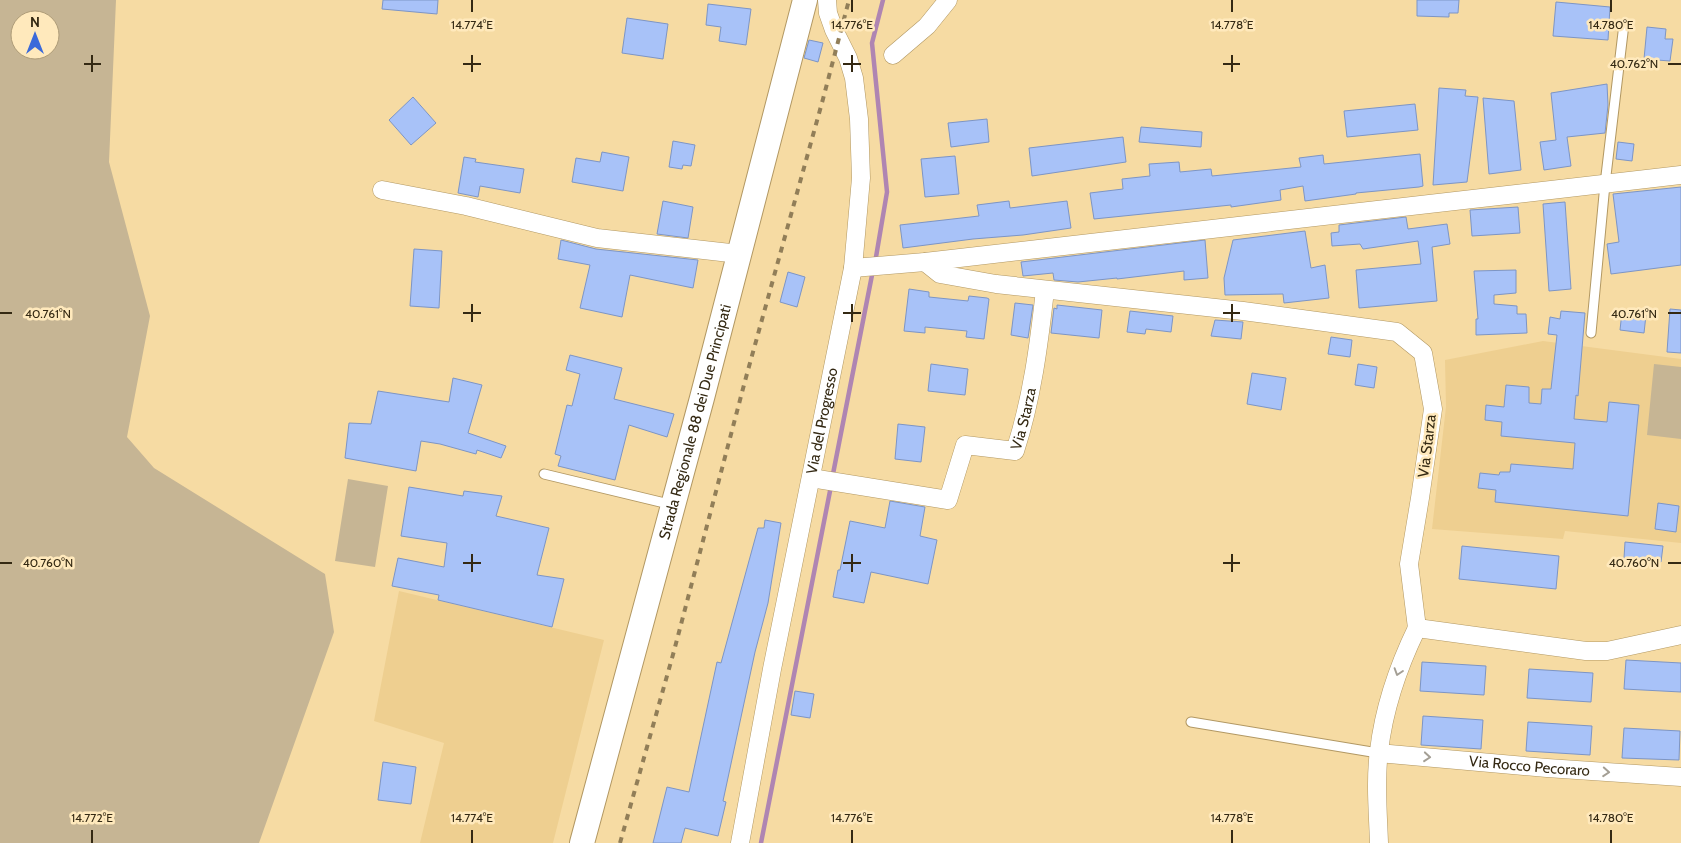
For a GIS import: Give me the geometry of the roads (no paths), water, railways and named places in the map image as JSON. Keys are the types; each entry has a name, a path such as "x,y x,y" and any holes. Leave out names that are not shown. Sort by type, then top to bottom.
{"main road":[{"name":"Strada Regionale 88 dei Due Principati","path":"582,843 673,505 805,0"}],"street":[{"name":"Via del Progresso","path":"740,843 772,668 816,479 858,267 861,178 859,119 854,78 848,58 828,13 827,0"},
{"path":"893,55 927,26 948,0"},
{"path":"858,267 926,262 1681,175"},
{"path":"382,190 466,206 597,238 739,254"},
{"name":"Via Starza","path":"926,262 940,274 996,284 1243,311 1397,332 1423,353 1432,409 1409,564 1417,628"},
{"name":"Via Starza","path":"816,479 948,500 965,444 1015,450 1023,425 1038,348 1045,290"},
{"path":"1379,843 1378,753 1385,710 1403,656 1417,628 1586,650 1607,651 1681,635"},
{"name":"Via Rocco Pecoraro","path":"1378,753 1547,768 1681,776"}],"lane":[{"path":"1592,333 1605,184 1624,24"},
{"path":"544,474 673,505"},
{"path":"1191,722 1378,753"}],"waterway":[{"path":"875,263 887,192 872,43 883,0"},
{"path":"832,479 873,270"},
{"path":"761,843 831,486"}],"railway":[{"path":"620,843 674,651 745,381 849,0"}]}
